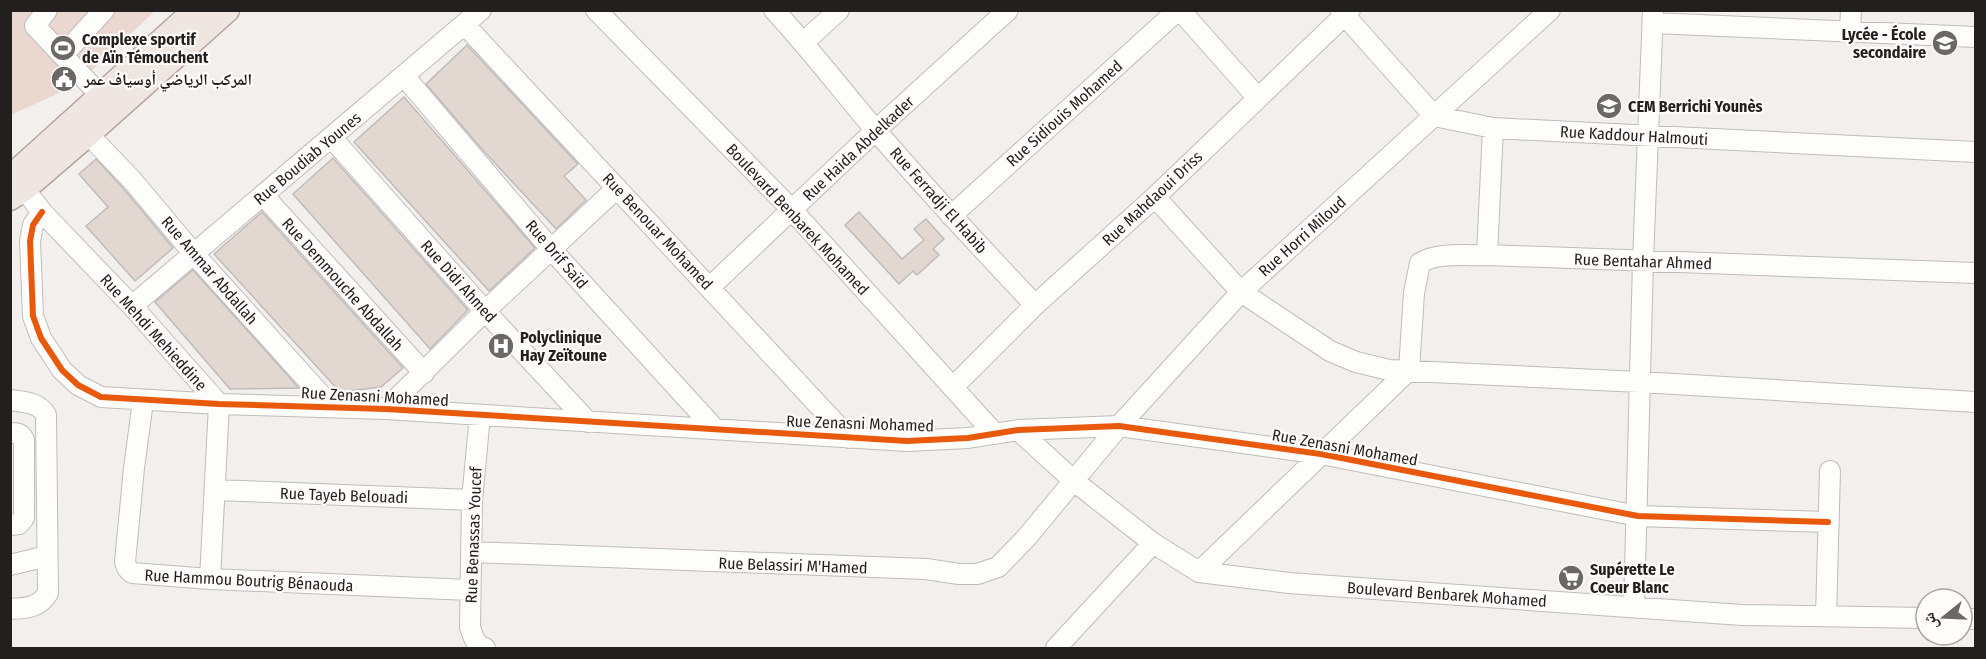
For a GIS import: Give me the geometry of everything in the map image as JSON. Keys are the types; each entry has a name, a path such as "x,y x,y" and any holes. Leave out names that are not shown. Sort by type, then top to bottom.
{"main road":[{"path":"15,188 102,96 195,10"},
{"path":"15,188 88,134 226,10"}],"street":[{"path":"47,10 35,26 102,96"},
{"path":"64,54 104,10"},
{"name":"Rue Boudiab Younes","path":"132,306 481,10"},
{"name":"Boulevard Benbarek Mohamed","path":"596,10 792,210 954,386 995,434"},
{"name":"Rue Ferradji El Habib","path":"774,10 804,42 951,216 1035,305"},
{"path":"804,42 839,10"},
{"name":"Rue Haida Abdelkader","path":"710,287 876,130 1008,10"},
{"path":"1179,10 1257,98"},
{"name":"Rue Sidiouis Mohamed","path":"951,216 1179,10"},
{"name":"Rue Horri Miloud","path":"1074,482 1119,426 1241,292 1550,10"},
{"path":"1850,31 1851,10"},
{"path":"1345,12 1434,116"},
{"name":"Rue Mahdaoui Driss","path":"954,386 1035,305 1155,197 1345,12"},
{"path":"1634,607 1643,261 1653,17 1976,37"},
{"name":"Rue Benouar Mohamed","path":"465,25 849,438"},
{"name":"Rue Drif Saïd","path":"404,76 551,249 714,428"},
{"name":"Rue Kaddour Halmouti","path":"1434,116 1493,128 1976,152"},
{"path":"1487,255 1493,128"},
{"name":"Rue Ammar Abdallah","path":"88,134 132,180 194,254 331,406"},
{"name":"Rue Didi Ahmed","path":"331,137 485,311 588,422"},
{"name":"Rue Mehdi Mehieddine","path":"15,188 42,212 132,306 219,404 210,579"},
{"path":"386,409 485,311 617,188"},
{"name":"Rue Demmouche Abdallah","path":"263,195 424,373"},
{"path":"1155,197 1241,292 1330,351 1356,362 1389,370 1976,402"},
{"name":"Rue Zenasni Mohamed","path":"42,212 33,225 30,241 33,316 41,338 62,370 78,385 101,397 143,401 386,409 907,441 968,438 1018,430 1119,426 1321,454 1638,516 1828,522"},
{"name":"Rue Bentahar Ahmed","path":"1409,370 1414,293 1420,263 1442,256 1487,255 1976,273"},
{"path":"1199,572 1409,370"},
{"path":"10,400 34,404 41,407 46,415 48,593 43,601 34,607 10,609"},
{"name":"Rue Hammou Boutrig Bénaouda","path":"143,401 125,562 132,573 210,579 470,590"},
{"name":"Rue Benassas Youcef","path":"480,415 472,500 470,627 473,638 480,647 485,648"},
{"name":"Boulevard Benbarek Mohamed","path":"1018,430 1074,482 1153,543 1199,572 1289,583 1742,615 1914,618"},
{"path":"10,433 18,433 24,440 24,518 19,524 10,525"},
{"path":"1826,616 1830,471"},
{"name":"Rue Belassiri M'Hamed","path":"472,552 926,569 977,574 998,567 1074,482"},
{"name":"Rue Tayeb Belouadi","path":"215,490 472,500"},
{"path":"1056,648 1153,543"},
{"path":"10,565 46,556"}],"shaded area":[{"name":"Complexe sportif de Aïn Témouchent","path":"10,11 155,11 76,85 11,115"}],"building":[{"path":"467,45 578,164 564,176 586,200 556,229 426,84"},
{"path":"404,97 535,248 489,291 354,142"},
{"path":"333,158 468,310 430,349 293,194"},
{"path":"96,159 173,248 135,281 86,226 108,207 79,174"},
{"path":"262,212 403,368 381,387 340,392 214,254"},
{"path":"859,212 902,259 924,240 914,229 926,219 944,239 933,249 939,255 917,275 913,271 899,284 845,225"},
{"path":"193,270 299,388 230,389 155,302"}],"cycle path":[{"path":"42,212 33,225 30,241 33,316 41,338 62,370 78,385 101,397 219,404 386,409 907,441 968,438 1018,430 1119,426 1321,454 1638,516 1828,522"}],"place":[{"name":"Lycée - École secondaire","path":"1945,43"},
{"name":"Complexe sportif de Aïn Témouchent","path":"63,48"},
{"name":"المركب الرياضي أوسياف عمر","path":"64,79"},
{"name":"CEM Berrichi Younès","path":"1609,106"},
{"name":"Polyclinique Hay Zeïtoune","path":"501,346"},
{"name":"Supérette Le Coeur Blanc","path":"1571,578"}]}
